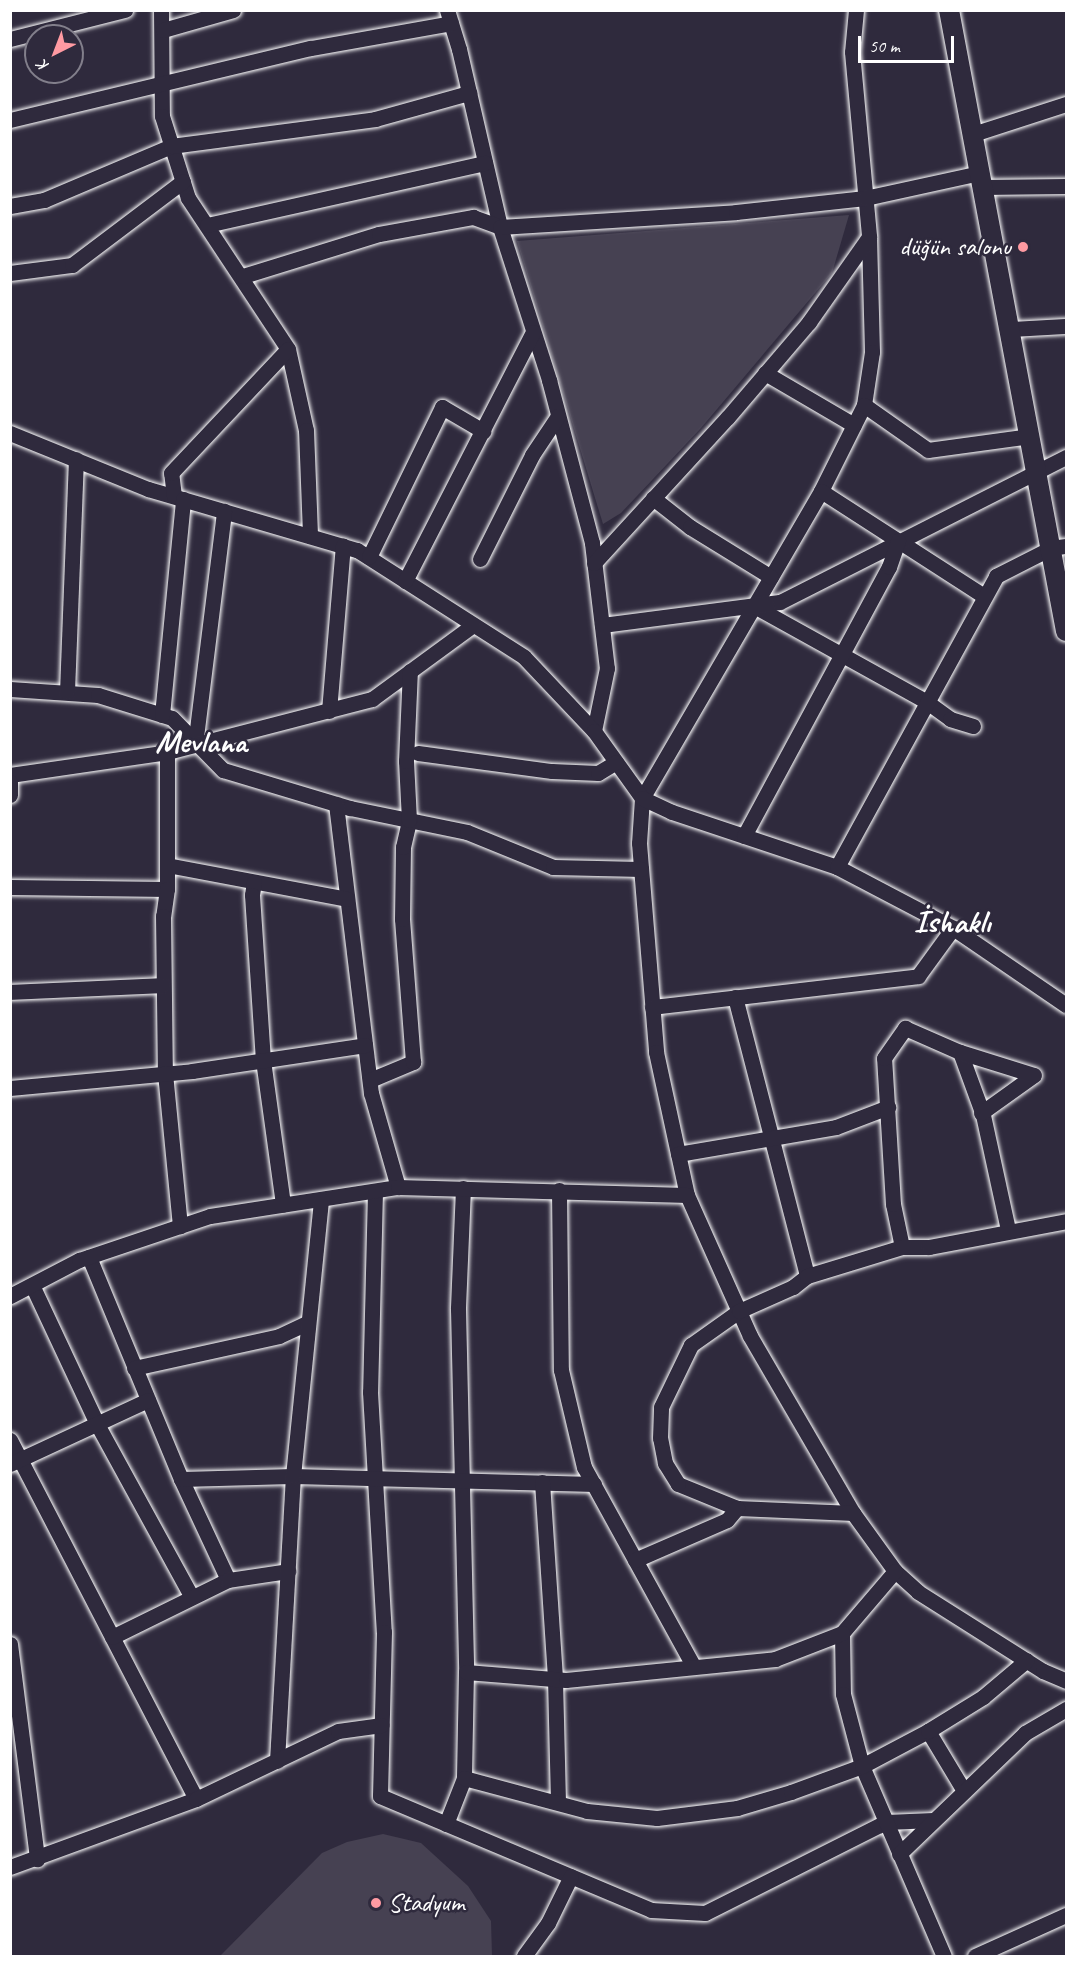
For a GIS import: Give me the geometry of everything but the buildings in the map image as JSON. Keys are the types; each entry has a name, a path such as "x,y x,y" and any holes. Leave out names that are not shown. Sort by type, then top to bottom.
{"main road":[{"path":"950,10 1036,470 1059,547 1066,631"}],"street":[{"path":"10,39 125,10"},
{"path":"161,10 163,30 162,116 188,198 243,276 288,349 306,430 310,536"},
{"path":"163,30 234,10"},
{"path":"856,10 852,52 869,237 872,352 864,405 820,491 771,578 642,798 641,869 656,1052 687,1195 739,1311 853,1513 895,1571 918,1592 1027,1660 1066,1681"},
{"path":"10,120 162,81 448,17 469,93 500,227 558,416 594,563 607,668 594,731"},
{"path":"10,206 44,200 171,146 375,118 469,93"},
{"path":"973,134 1066,104"},
{"path":"207,225 485,163"},
{"path":"243,276 391,232 473,217 500,227 736,212 866,198 981,180 1066,186"},
{"path":"10,273 72,265 183,181"},
{"path":"594,563 765,373 808,322 869,237"},
{"path":"1010,329 1066,326"},
{"path":"405,581 533,332"},
{"path":"162,715 178,498 171,473 288,349"},
{"path":"765,373 854,426"},
{"path":"864,405 928,450 1030,436"},
{"path":"369,557 442,407 483,431"},
{"path":"480,559 532,455 558,416"},
{"path":"10,434 178,498 343,546 369,557 524,657 594,731 642,798 837,867 952,928 1066,1005"},
{"path":"602,625 780,602 1036,470 1066,457"},
{"path":"67,692 76,459"},
{"path":"820,491 984,596"},
{"path":"653,498 690,527 771,578"},
{"path":"195,745 224,511"},
{"path":"744,836 843,654 898,541"},
{"path":"329,711 343,546"},
{"path":"837,867 996,576 1059,547"},
{"path":"754,606 927,702 950,719 973,726"},
{"path":"10,775 167,752 372,699 473,625"},
{"path":"370,1080 414,1062 402,919 403,847 409,820 406,761 410,671"},
{"path":"10,689 98,695 172,718 195,745 223,770 336,804 467,832 553,867 641,869"},
{"path":"167,752 167,888 163,916 165,1073 180,1226"},
{"path":"418,753 552,771 598,773 616,762"},
{"path":"10,782 10,795"},
{"path":"336,804 370,1080 398,1187"},
{"path":"167,865 347,899"},
{"path":"254,882 252,895 263,1060 283,1205"},
{"path":"10,887 167,888"},
{"path":"652,1007 918,976 952,928"},
{"path":"10,992 163,985"},
{"path":"735,997 807,1276"},
{"path":"902,1247 893,1204 884,1058 905,1028 960,1052 1034,1075 981,1113"},
{"path":"10,1088 165,1073 365,1045"},
{"path":"960,1052 981,1113 1008,1230"},
{"path":"678,1154 836,1127 888,1107"},
{"path":"10,1296 89,1257 210,1216 398,1187 687,1195"},
{"path":"446,1824 464,1778 466,1672 459,1479 458,1309 463,1188"},
{"path":"559,1190 561,1370 584,1467 693,1665"},
{"path":"375,1191 370,1392 377,1478 384,1632 380,1796 651,1910 705,1913 886,1822 933,1820"},
{"path":"277,1761 293,1476 306,1323 321,1199"},
{"path":"853,1513 737,1508 678,1484 665,1463 660,1438 661,1407 690,1345 739,1311 793,1287 807,1276 902,1247 929,1247 1008,1230 1066,1221"},
{"path":"89,1257 181,1479 228,1580"},
{"path":"32,1285 97,1424 191,1596"},
{"path":"134,1368 279,1336 306,1323"},
{"path":"15,1462 148,1400"},
{"path":"10,1440 15,1462 112,1637 196,1799"},
{"path":"181,1479 293,1476 594,1484"},
{"path":"542,1482 555,1679 558,1803"},
{"path":"635,1560 727,1520 737,1508"},
{"path":"112,1637 191,1596 228,1580 288,1571"},
{"path":"466,1672 555,1679 775,1659 842,1633 895,1571"},
{"path":"842,1633 843,1694 862,1767 944,1956"},
{"path":"10,1644 14,1696 37,1859"},
{"path":"464,1778 587,1811 657,1818 737,1808 862,1767 928,1731 983,1697 1027,1660"},
{"path":"899,1854 1025,1733 1066,1709"},
{"path":"10,1868 196,1799 338,1731 382,1725"},
{"path":"928,1731 964,1791"},
{"path":"524,1956 548,1923 571,1876"},
{"path":"975,1956 1066,1915"}],"shaded area":[{"path":"849,215 832,273 701,428 621,513 603,524 517,241"},
{"name":"Stadyum","path":"383,1834 421,1843 468,1886 491,1921 492,1956 220,1956 322,1853 347,1842"}],"place":[{"name":"düğün salonu","path":"1023,247"},
{"name":"Stadyum","path":"376,1903"}],"district":[{"name":"Mevlana","path":"201,742"},
{"name":"İshaklı","path":"952,922"}]}
